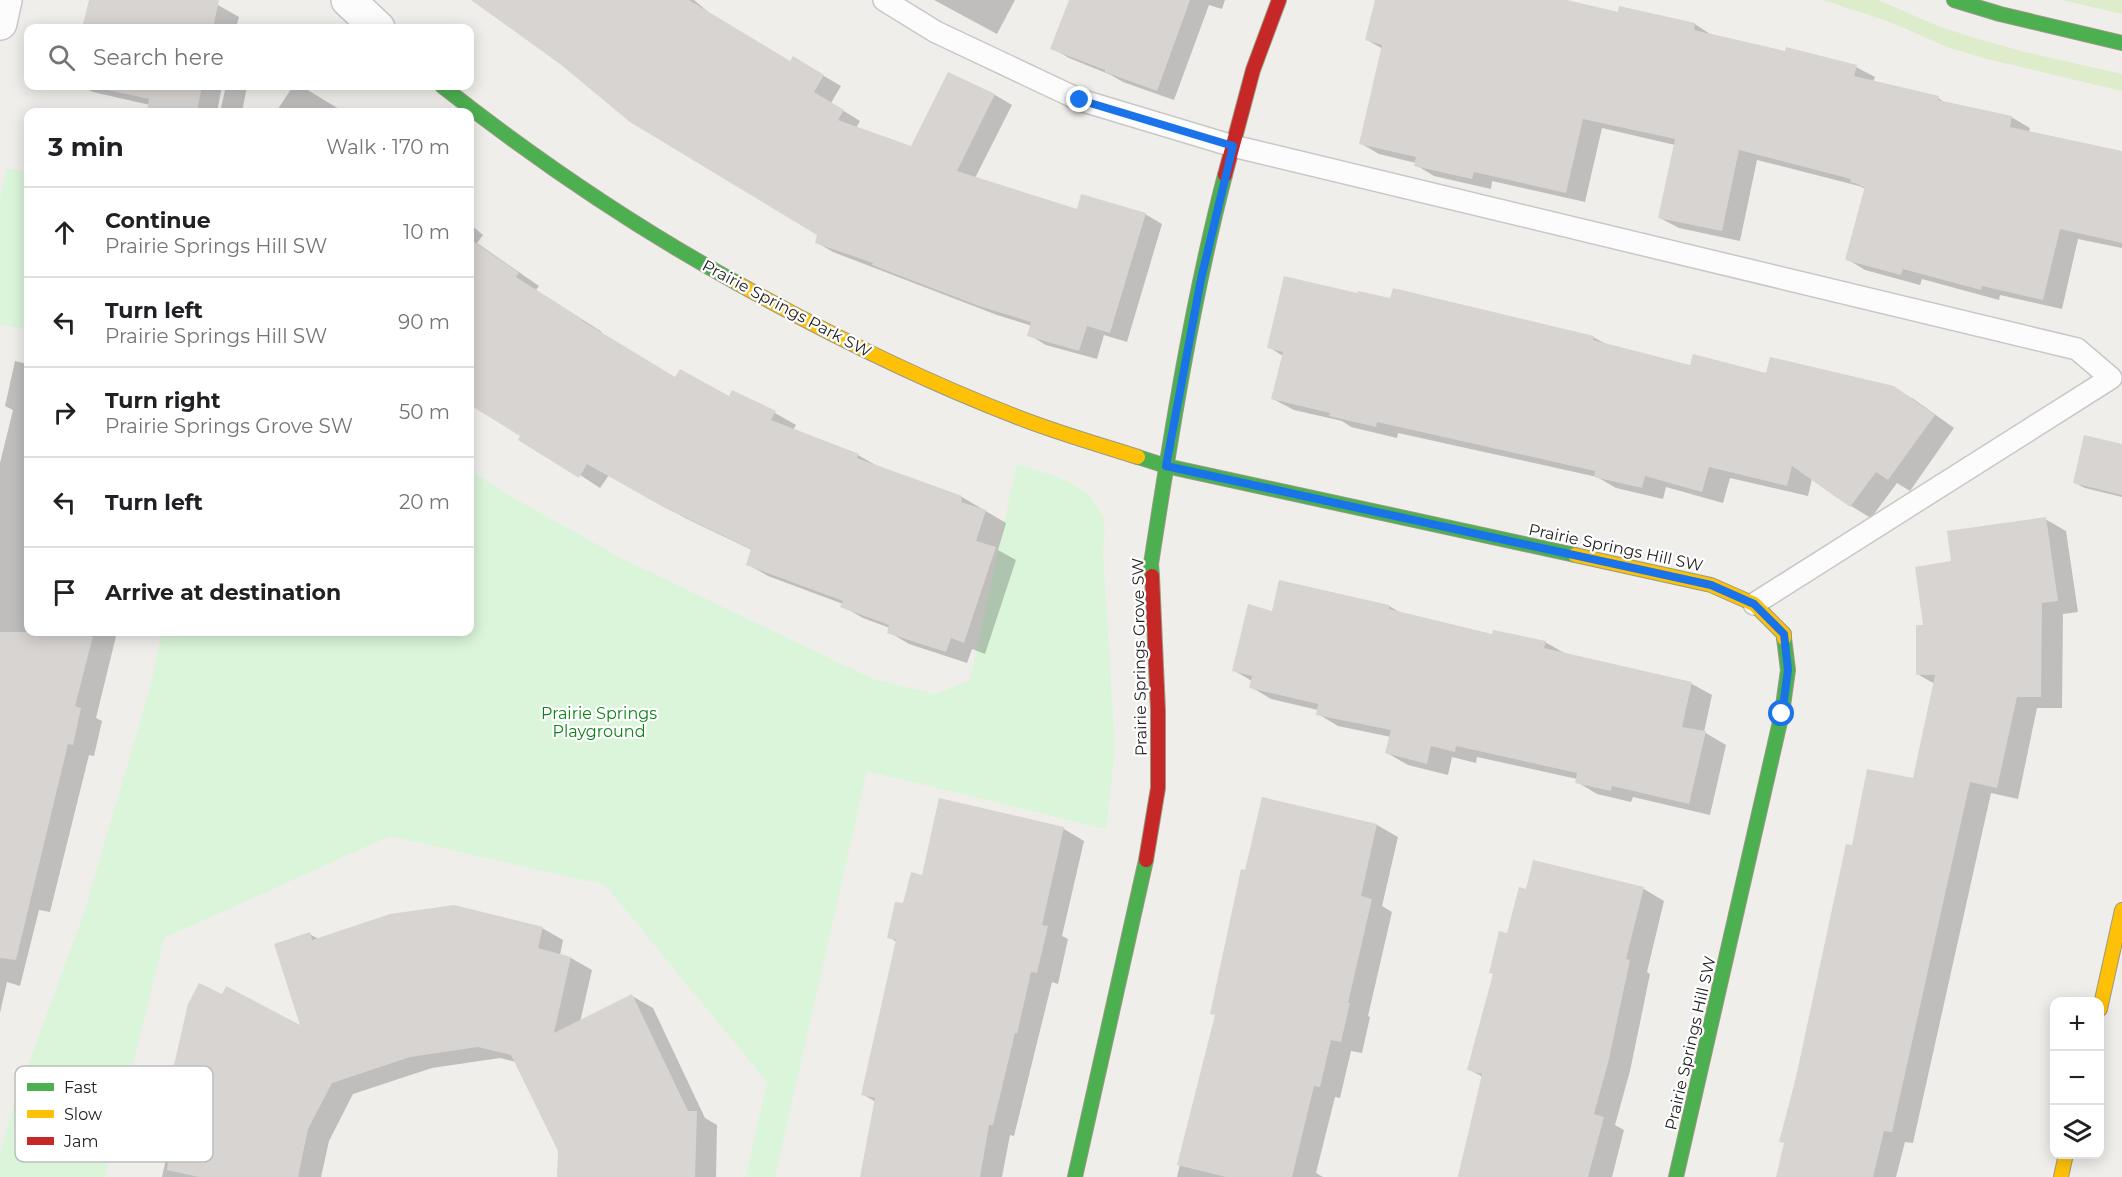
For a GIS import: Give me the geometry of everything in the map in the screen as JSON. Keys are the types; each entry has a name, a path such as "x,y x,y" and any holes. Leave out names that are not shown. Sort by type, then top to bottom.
{"street":[{"path":"0,23 5,0"},
{"path":"348,0 374,24"},
{"name":"Prairie Springs Grove SW","path":"1075,1177 1142,881 1158,788 1158,711 1151,564 1166,466 1201,279 1233,146 1253,70 1279,0"},
{"path":"1954,0 2000,15 2122,43"},
{"name":"Prairie Springs Park SW","path":"447,90 470,108"},
{"name":"Prairie Springs Park SW","path":"474,111 584,190 714,271 817,328 912,374 1027,421 1166,466"},
{"name":"Prairie Springs Hill SW","path":"1166,466 1711,585 1754,604 1784,634 1788,670 1779,725 1676,1177"},
{"path":"2103,997 2122,910"},
{"path":"2061,1177 2066,1159"}],"lane":[{"path":"884,0 936,32 1080,100 1233,146 2077,350 2111,378 1754,604"}],"green space":[{"path":"1823,0 1878,0 1938,26 1975,38 2122,74 2122,91 1983,58 1947,47 1890,22"},
{"path":"2062,0 2122,0 2122,14"},
{"path":"7,168 24,172 24,329 0,324 0,199"},
{"name":"Prairie Springs Playground","path":"1017,464 1069,482 1091,497 1104,521 1103,554 1115,748 1106,829 867,771 775,1177 746,1177 767,1082 605,885 390,836 164,938 132,1066 28,1066 84,913 150,688 161,636 474,636 474,472 505,493 621,558 873,679 936,694 970,680"},
{"name":"Prairie Springs Playground","path":"15,1101 15,1162 109,1162 105,1177 0,1177 0,1154"}],"building":[{"path":"89,0 219,0 214,24 83,24"},
{"path":"471,0 689,0 790,61 793,56 824,75 814,92 844,110 838,120 911,146 948,72 995,94 957,171 1077,209 1081,194 1146,213 1110,333 1087,326 1079,351 1027,336 1031,322 979,306 872,265 873,263 815,243 817,235 630,122 560,64"},
{"path":"1069,0 1190,0 1157,91 1050,49"},
{"path":"1375,0 1567,0 1618,12 1619,6 1695,23 1694,30 1785,51 1786,47 1857,65 1854,76 1939,96 1938,100 2012,116 2010,127 2122,151 2122,243 2060,229 2043,300 1982,286 1981,290 1903,269 1901,275 1845,260 1865,186 1850,182 1851,179 1739,150 1722,231 1658,218 1675,139 1583,119 1566,193 1474,172 1472,179 1414,166 1416,157 1359,144 1382,45 1365,40"},
{"path":"108,90 201,90 198,108 148,108 149,99"},
{"path":"474,242 519,273 516,277 675,377 680,369 729,396 732,390 776,411 771,420 859,454 857,458 962,496 961,502 986,510 976,541 996,547 964,643 951,638 946,652 887,633 889,625 840,607 843,601 746,565 751,549 665,508 587,464 579,478 518,440 520,436 474,407"},
{"path":"1284,276 1357,293 1358,291 1390,298 1393,288 1594,336 1593,340 1690,365 1693,354 1766,373 1770,357 1894,386 1935,415 1888,480 1876,472 1850,507 1792,466 1787,486 1709,467 1702,492 1645,476 1642,488 1594,477 1595,471 1377,422 1376,427 1271,399 1283,352 1267,348"},
{"path":"2084,435 2122,444 2122,495 2073,483"},
{"path":"2046,517 2058,601 2042,603 2041,697 2017,697 1997,788 1970,782 1892,1132 1884,1131 1873,1177 1776,1177 1784,1143 1779,1142 1796,1077 1846,844 1852,845 1867,769 1913,778 1935,675 1916,675 1916,625 1923,625 1915,567 1951,561 1947,531"},
{"path":"1279,580 1389,605 1389,609 1492,634 1493,630 1546,641 1544,648 1692,682 1682,727 1706,731 1689,804 1612,786 1611,791 1575,783 1577,773 1456,746 1455,752 1431,746 1427,764 1385,753 1391,730 1316,715 1318,704 1249,688 1252,676 1232,671 1248,604 1272,611"},
{"path":"0,632 24,632 24,636 93,636 75,706 81,708 73,745 68,744 16,960 0,958"},
{"path":"1262,797 1377,824 1361,896 1372,899 1341,1042 1331,1040 1320,1087 1314,1086 1292,1177 1226,1177 1177,1165 1215,1015 1210,1014 1241,869 1245,870"},
{"path":"939,798 1064,827 1042,925 1048,926 1037,973 1031,972 993,1125 989,1125 980,1177 860,1177 875,1098 861,1095 896,940 887,938 895,902 903,903 911,872 922,875"},
{"path":"1533,860 1644,887 1626,959 1630,960 1609,1059 1594,1114 1604,1117 1588,1177 1458,1177 1482,1074 1467,1070 1493,974 1489,973 1499,931 1507,933 1519,887 1526,889"},
{"path":"454,905 543,927 538,948 571,957 554,1033 632,994 688,1111 697,1111 695,1177 557,1177 558,1151 511,1055 478,1047 410,1057 332,1083 308,1129 298,1177 199,1177 167,1170 168,1162 213,1162 213,1066 174,1065 188,1004 199,983 222,994 226,986 300,1025 274,944 310,932 312,940 390,914"}],"traffic: fast":[{"path":"1954,0 2000,14 2122,43"},
{"path":"447,90 471,108"},
{"path":"474,110 622,215 737,283"},
{"path":"1152,576 1151,564 1183,368 1202,271 1225,175"},
{"path":"1138,457 1166,466 1575,555"},
{"path":"1676,1177 1782,713 1788,670 1784,638"},
{"path":"1075,1177 1146,860"}],"traffic: slow":[{"path":"737,283 914,374 1039,425 1138,457"},
{"path":"1575,555 1711,585 1754,604 1784,634 1784,638"},
{"path":"2103,997 2122,910"},
{"path":"2061,1177 2065,1159"}],"traffic: jam":[{"path":"1225,175 1253,70 1279,0"},
{"path":"1146,860 1158,788 1158,711 1152,576"}],"route":[{"path":"1080,100 1233,146 1201,279 1166,466 1711,585 1754,604 1784,634 1788,670 1782,714"}]}
